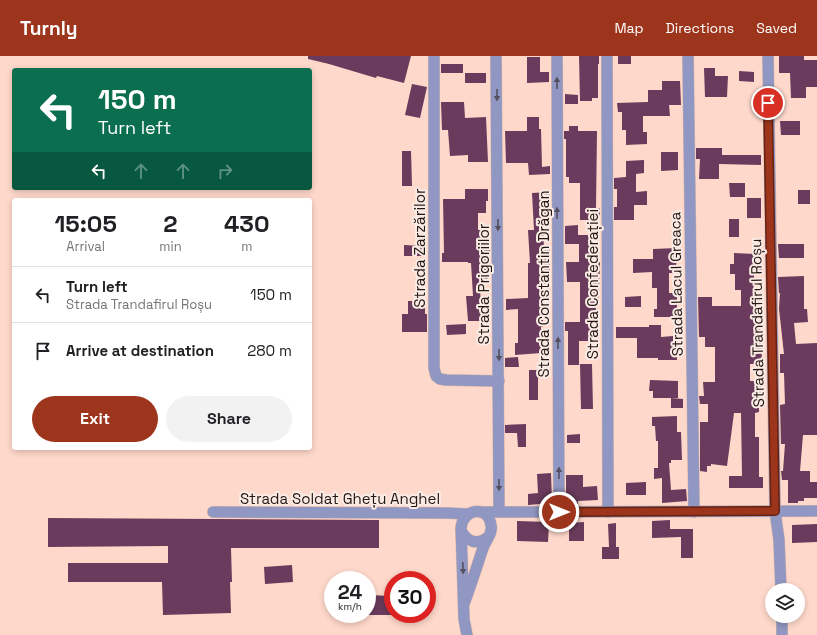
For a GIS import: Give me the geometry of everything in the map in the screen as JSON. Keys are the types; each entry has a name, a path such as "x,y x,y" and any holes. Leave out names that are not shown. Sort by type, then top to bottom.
{"street":[{"name":"Strada Zarzărilor","path":"434,56 434,368 436,376 440,379 499,381"},
{"name":"Strada Prigoriilor","path":"496,56 499,511"},
{"name":"Strada Constantin Drăgan","path":"557,56 559,512"},
{"name":"Strada Confederației","path":"607,56 608,512"},
{"name":"Strada Lacul Greaca","path":"688,56 694,512"},
{"name":"Strada Trandafirul Roșu","path":"768,56 775,511 779,540 781,583"},
{"path":"467,635 465,625 461,523 467,514 476,511 817,511"},
{"path":"464,604 487,538 490,534 491,523 499,511"},
{"name":"Strada Soldat Ghețu Anghel","path":"213,512 467,514"},
{"path":"481,512 489,518 491,523"},
{"path":"462,532 464,537 473,542 483,541 487,538"},
{"path":"782,623 782,635"}],"building":[{"path":"308,56 411,56 404,83 377,76 376,78 308,59"},
{"path":"579,56 599,56 598,98 592,98 592,101 580,101"},
{"path":"618,56 631,56 631,64 618,64"},
{"path":"779,56 804,56 804,60 817,60 817,87 806,87 806,98 791,98 790,73 779,73"},
{"path":"527,57 540,57 540,72 549,72 549,82 527,83"},
{"path":"441,64 463,64 463,73 441,73"},
{"path":"704,68 715,68 715,76 728,76 727,97 705,97"},
{"path":"739,71 754,72 754,82 739,81"},
{"path":"465,73 486,73 486,83 465,83"},
{"path":"662,81 680,81 681,105 669,105 670,116 643,116 643,132 647,132 647,144 626,145 626,130 622,130 622,112 618,112 617,103 648,102 648,90 662,90"},
{"path":"412,84 427,87 420,118 405,115"},
{"path":"565,94 578,95 578,104 565,104"},
{"path":"441,102 464,102 465,118 486,117 488,162 468,162 468,155 450,156 448,130 442,130"},
{"path":"527,117 539,117 539,129 541,129 542,167 550,166 550,174 529,175 528,163 506,163 505,131 527,131"},
{"path":"780,121 800,121 800,135 781,135"},
{"path":"569,126 578,126 578,131 597,131 596,208 600,208 600,217 593,217 593,220 580,220 580,183 569,183 569,177 566,177 566,139 564,139 564,131 569,131"},
{"path":"696,148 722,148 722,155 761,155 761,165 719,164 719,179 699,179 700,159 696,159"},
{"path":"402,151 411,151 412,186 402,186"},
{"path":"661,152 678,152 678,170 661,171"},
{"path":"644,160 644,173 636,174 636,192 647,191 647,205 634,205 634,220 614,220 614,207 617,207 617,189 614,189 614,178 626,177 626,161"},
{"path":"729,183 745,183 745,197 730,197"},
{"path":"465,189 488,189 486,213 478,213 478,230 483,230 483,241 490,241 490,251 487,251 488,283 480,283 481,321 468,321 466,296 473,296 471,263 442,262 442,253 444,253 443,199 465,199"},
{"path":"798,190 810,190 810,204 798,204"},
{"path":"549,192 550,202 547,202 548,219 543,219 544,250 550,249 550,278 549,290 543,290 541,353 515,355 515,343 518,343 518,309 506,310 506,299 528,298 528,263 530,263 528,230 534,230 532,193"},
{"path":"747,198 761,198 761,218 747,218"},
{"path":"729,219 739,219 739,237 729,237"},
{"path":"578,225 578,235 590,235 590,261 600,262 599,292 598,301 596,301 596,316 593,316 593,341 579,341 579,365 568,365 568,331 565,331 565,322 580,322 580,282 567,282 566,262 579,262 579,244 565,244 565,226"},
{"path":"778,244 804,244 804,258 779,258"},
{"path":"404,245 422,246 422,256 404,256"},
{"path":"677,248 676,273 669,273 669,293 677,293 677,308 682,308 682,317 654,317 654,309 657,309 657,288 652,288 652,272 633,273 633,259 653,259 653,249"},
{"path":"734,253 755,254 754,265 762,265 762,274 754,274 754,292 757,292 756,326 760,325 762,364 750,364 750,381 761,381 762,403 759,403 759,412 755,413 755,437 759,437 759,477 763,477 763,488 729,488 729,476 742,476 741,413 734,413 727,466 711,464 711,466 707,466 707,472 700,471 700,422 708,422 708,404 700,404 699,396 704,396 703,382 715,382 715,347 705,347 705,337 699,337 698,297 712,297 712,306 741,306 741,290 735,290 735,274 730,274 730,264 734,264"},
{"path":"804,276 804,309 807,309 808,322 794,323 796,344 817,343 817,435 803,435 800,471 810,471 810,482 817,482 817,498 804,498 804,501 798,501 798,503 788,503 788,480 782,480 781,471 783,471 785,444 781,444 780,405 785,404 784,373 780,373 780,354 784,354 779,309 780,293 778,277"},
{"path":"641,296 641,307 625,307 625,297"},
{"path":"408,301 425,301 427,332 402,332 402,314 408,314"},
{"path":"466,324 466,334 447,335 446,325"},
{"path":"649,325 661,325 661,337 673,336 673,348 676,348 677,360 637,358 637,338 616,338 616,327 649,327"},
{"path":"518,357 519,367 505,367 505,358"},
{"path":"580,364 592,364 593,409 581,409"},
{"path":"529,370 547,370 547,378 538,378 538,400 529,400"},
{"path":"650,380 678,381 678,398 653,398 653,391 649,391"},
{"path":"671,398 683,399 683,408 671,408"},
{"path":"677,416 677,432 681,432 682,460 671,460 671,463 669,463 671,490 686,489 687,501 662,503 662,478 654,479 654,468 658,468 658,441 656,441 655,426 652,426 652,417"},
{"path":"526,424 526,447 518,447 517,433 505,433 505,425"},
{"path":"580,434 580,443 567,443 567,435"},
{"path":"551,473 552,503 528,505 528,494 538,493 537,474"},
{"path":"566,475 583,475 583,487 597,486 598,500 578,501 578,504 566,504"},
{"path":"646,482 646,495 626,495 626,483"},
{"path":"48,518 379,520 379,548 231,548 231,613 163,615 162,582 68,582 68,563 168,563 168,546 48,547"},
{"path":"670,520 670,529 693,529 693,558 681,558 681,537 652,538 652,521"},
{"path":"517,521 549,522 548,542 517,541"},
{"path":"584,522 584,541 569,541 569,523"},
{"path":"616,523 616,547 619,547 619,559 602,559 602,547 609,547 608,524"},
{"path":"817,524 817,542 792,543 792,525"},
{"path":"292,565 293,582 265,584 264,567"},
{"path":"376,595 384,596 384,615 376,615"}],"route":[{"path":"559,512 775,511 768,103"}]}
